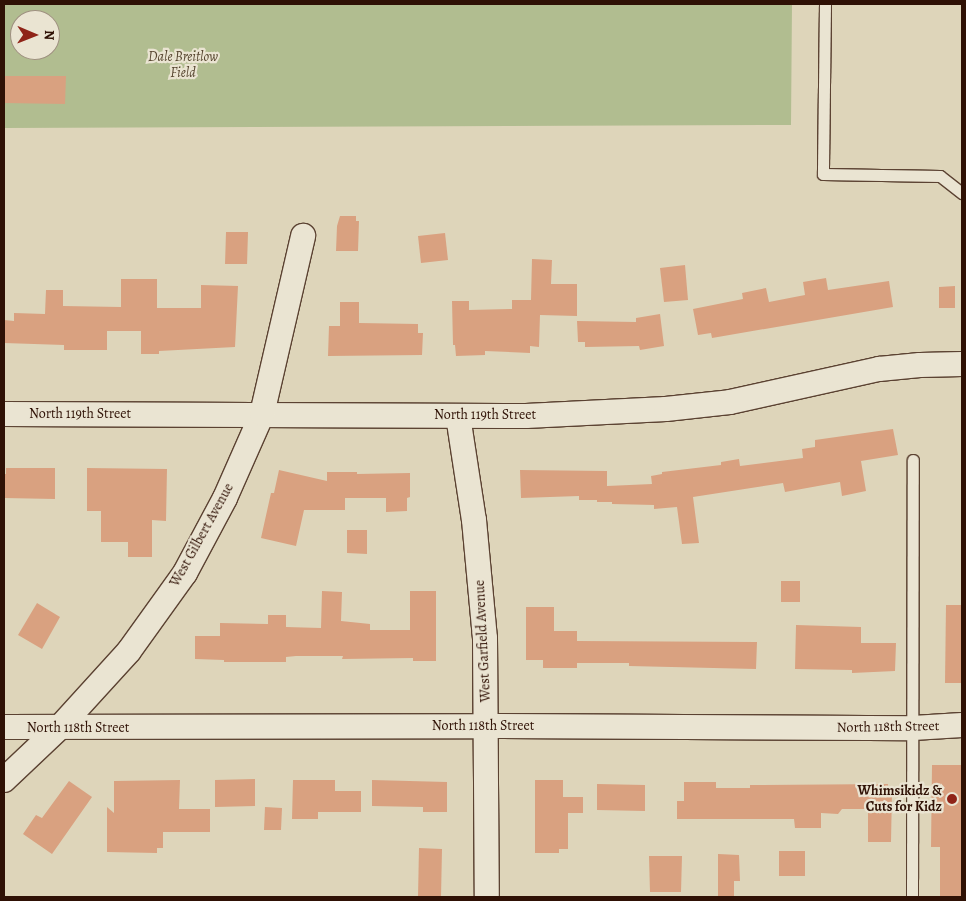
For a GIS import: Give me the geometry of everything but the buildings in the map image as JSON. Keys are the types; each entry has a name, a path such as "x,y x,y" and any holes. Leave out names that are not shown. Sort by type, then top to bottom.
{"street":[{"name":"West Gilbert Avenue","path":"4,780 59,728 130,650 185,573 225,498 262,414 302,236"},
{"name":"North 119th Street","path":"4,414 526,416 699,407 879,369 920,365 962,364"},
{"name":"West Garfield Avenue","path":"458,416 480,574 485,638 487,897"},
{"name":"North 118th Street","path":"4,728 487,726 913,728 962,725"}],"lane":[{"path":"825,4 823,174 940,176 962,192"},
{"path":"912,897 913,460"}],"green space":[{"name":"Dale Breitlow Field","path":"4,4 792,4 791,125 4,128"}],"place":[{"name":"Whimsikidz & Cuts for Kidz","path":"952,799"}]}
